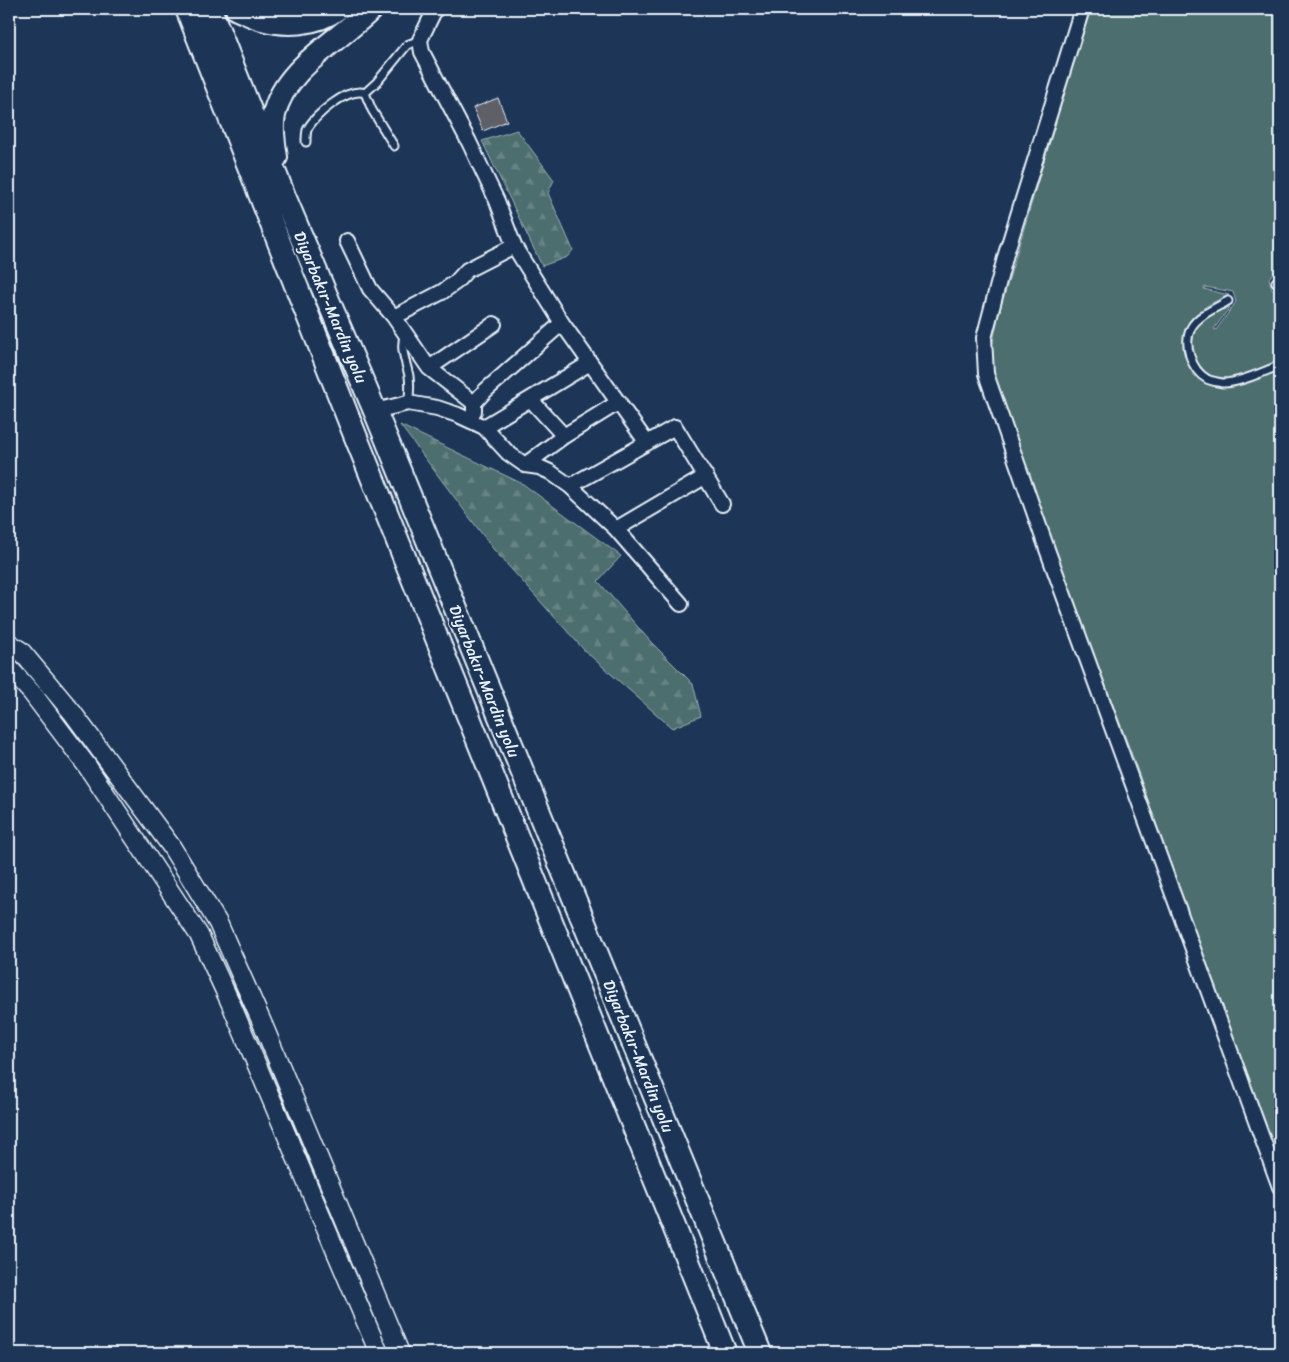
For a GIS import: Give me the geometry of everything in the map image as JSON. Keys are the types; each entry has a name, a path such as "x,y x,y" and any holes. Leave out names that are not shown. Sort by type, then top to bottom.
{"highway":[{"name":"Diyarbakır-Mardin yolu","path":"187,9 354,434 725,1353"},
{"name":"Diyarbakır-Mardin yolu","path":"210,9 284,196 375,411 760,1353"},
{"path":"237,9 262,20 291,24 314,19 337,9"},
{"path":"284,196 274,148 274,116 282,94 303,66 371,9"}],"street":[{"path":"436,9 420,40 422,52 469,142 497,201 514,246 562,323 647,443"},
{"path":"1082,9 1006,254 984,338 986,374 1104,707 1280,1187"},
{"path":"346,241 370,289 394,316 429,368 474,403 480,424"},
{"path":"394,316 442,292 456,282 467,270 514,246"},
{"path":"474,403 562,323"},
{"path":"429,368 494,324"},
{"path":"480,424 531,400 590,363"},
{"path":"531,400 564,436"},
{"path":"525,465 564,436 618,402"},
{"path":"375,411 408,403 437,408 480,424 508,453 525,465 539,467 550,472 570,486 616,529 681,604"},
{"path":"570,486 675,427 722,504"},
{"path":"616,529 706,476"},
{"path":"9,643 21,651 72,712 171,846 218,923 264,1027 400,1353"},
{"path":"9,668 32,693 88,766 199,935 235,1013 379,1353"}],"lane":[{"path":"365,93 377,82 408,45 420,40"},
{"path":"306,142 307,131 316,117 346,95 360,91 365,93 372,110 394,146"},
{"path":"1228,301 1202,316 1191,328 1187,348 1192,364 1206,379 1223,383 1247,378 1280,365"},
{"path":"405,333 402,341 410,384 408,403"}],"green space":[{"path":"1089,9 1280,9 1280,266 1269,278 1272,290 1280,291 1280,360 1237,376 1220,378 1206,372 1196,360 1192,345 1195,330 1206,317 1230,307 1214,329 1216,330 1236,302 1233,292 1205,287 1204,289 1229,295 1209,304 1199,312 1187,332 1185,343 1186,355 1190,366 1196,375 1205,382 1222,385 1280,369 1280,1164 1211,979 1134,760 1037,505 996,384 991,352 999,313"},
{"path":"517,130 554,180 548,193 573,250 567,257 542,266 482,141"},
{"path":"400,425 523,484 621,556 598,581 650,641 693,684 701,716 672,728 585,651 494,550"}],"building":[{"path":"498,98 507,121 483,131 473,108"}]}
